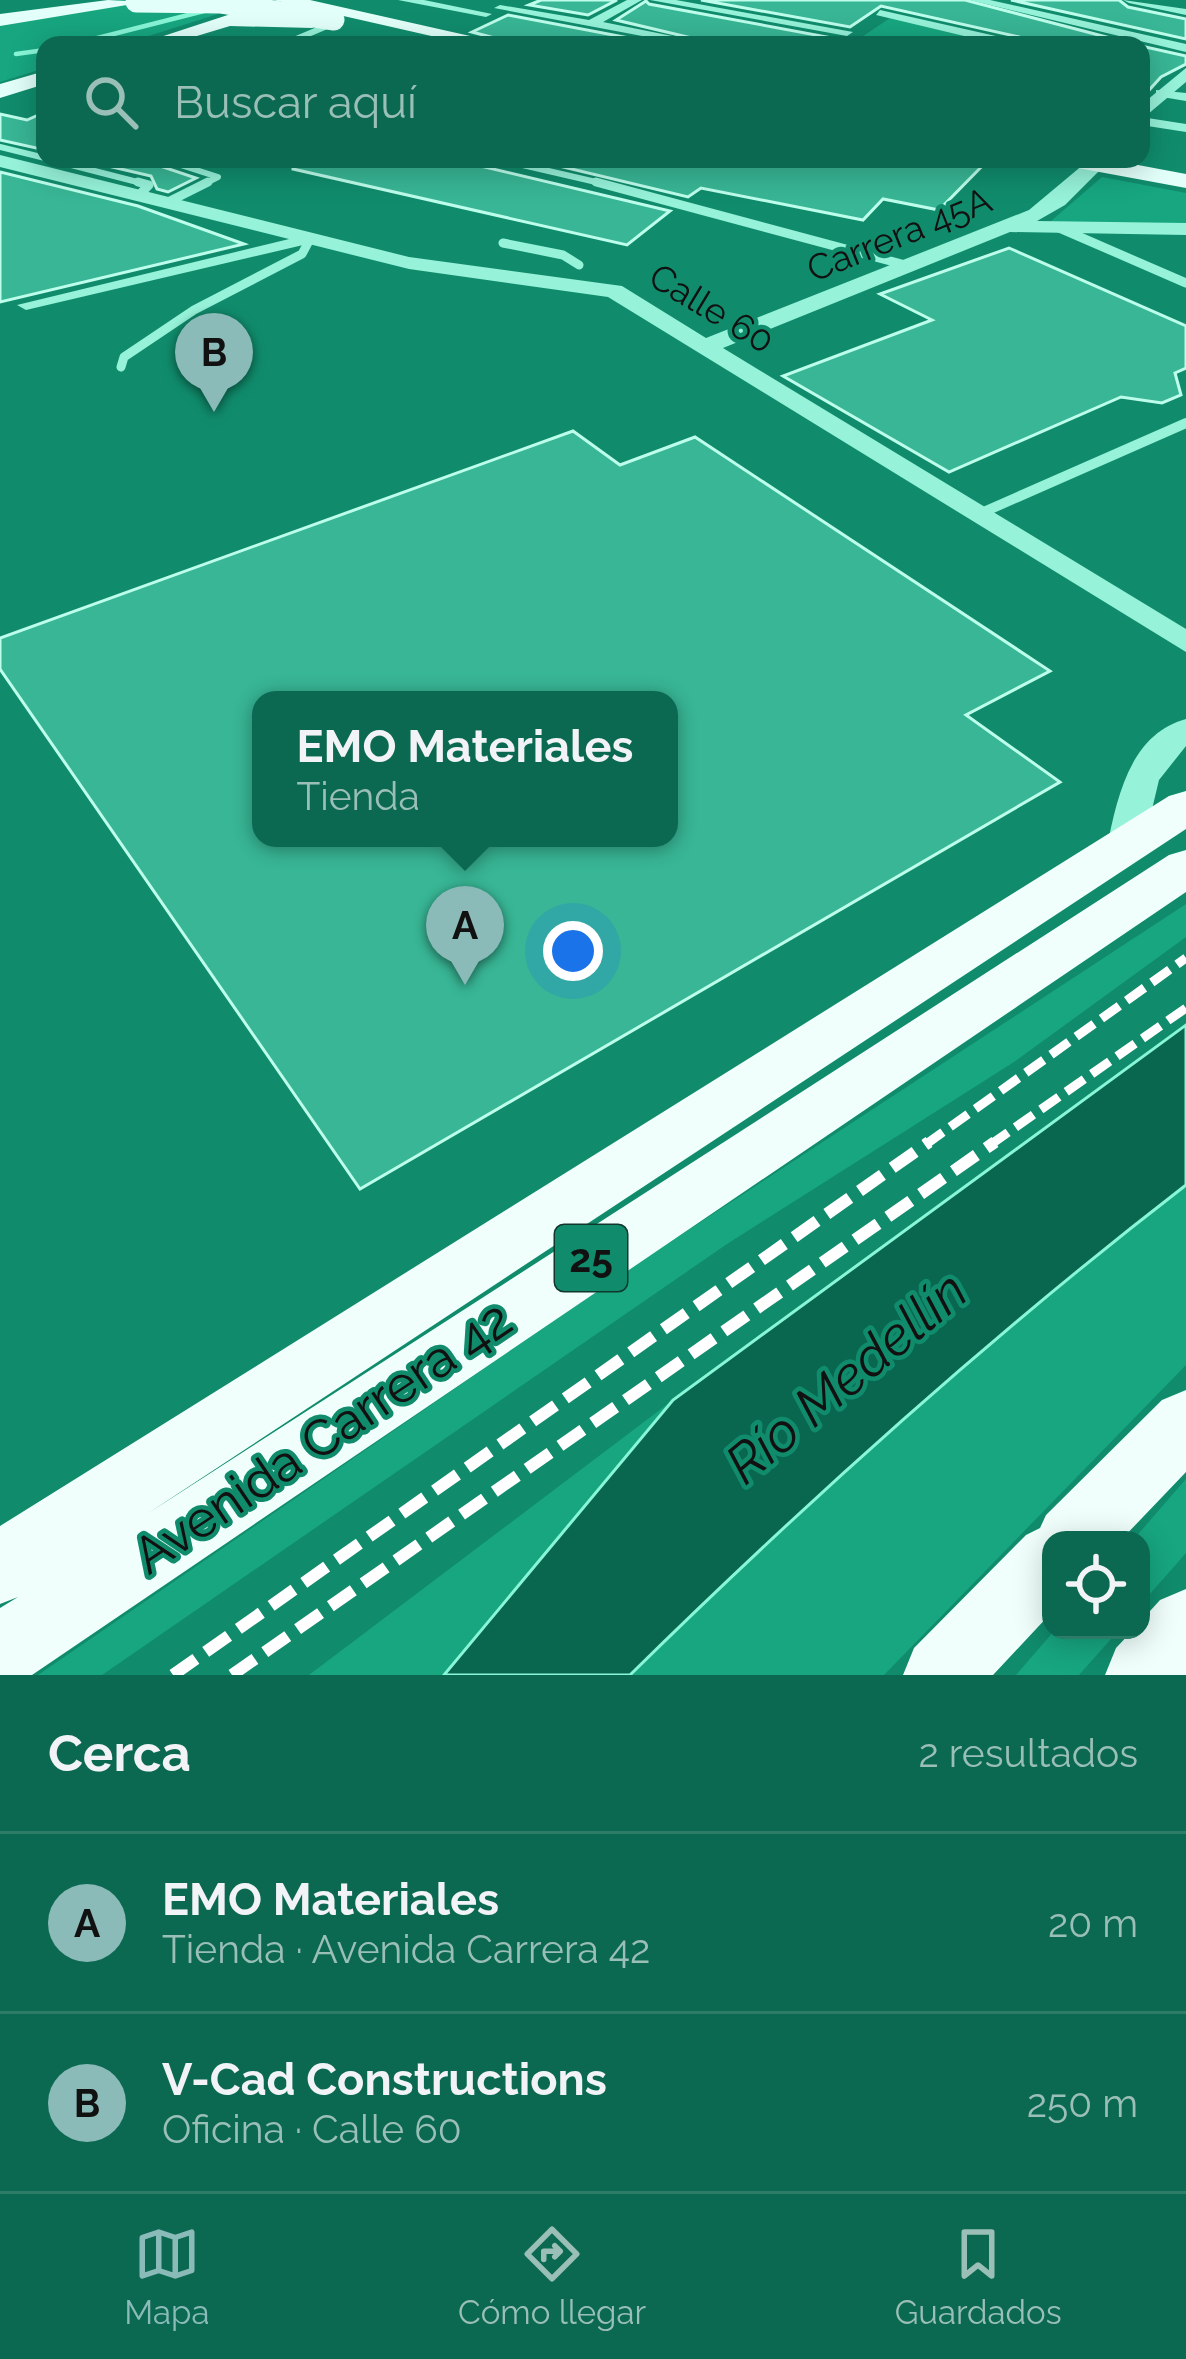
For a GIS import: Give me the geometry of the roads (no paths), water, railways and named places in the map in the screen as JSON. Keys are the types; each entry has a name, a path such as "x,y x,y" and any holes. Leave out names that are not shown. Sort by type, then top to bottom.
{"highway":[{"name":"Avenida Carrera 42","path":"0,1568 1186,807"},
{"name":"Avenida Carrera 42","path":"0,1652 1186,868"},
{"path":"193,1443 411,1378"},
{"path":"1080,1531 1186,1424"},
{"path":"941,1675 1042,1569"},
{"path":"1143,1675 1186,1626"}],"main road":[{"path":"0,20 103,0"},
{"path":"0,20 136,2 242,5 414,36"},
{"path":"192,31 303,7 422,36"},
{"path":"176,36 303,7 425,36"},
{"path":"0,91 36,80"},
{"path":"1136,168 1186,178"}],"street":[{"path":"404,0 504,4 664,36"},
{"path":"592,22 636,0"},
{"path":"656,0 847,32"},
{"path":"731,13 765,0"},
{"path":"975,0 1134,36"},
{"path":"1130,0 1186,12"},
{"path":"841,36 902,1"},
{"path":"456,36 504,4"},
{"path":"1046,16 1063,8"},
{"path":"880,14 979,36"},
{"path":"1108,36 1116,32"},
{"path":"1150,40 1186,48"},
{"path":"1150,107 1186,73"},
{"path":"1161,93 1186,97"},
{"path":"1150,120 1186,128"},
{"name":"Calle 60","path":"0,161 409,263 614,291 1186,642"},
{"name":"Carrera 45A","path":"706,346 1006,227 1058,201 1093,168"},
{"path":"1006,227 1186,229"},
{"path":"26,305 310,238"},
{"path":"1124,847 1139,774 1151,754 1186,730"}],"lane":[{"path":"287,36 303,7"},
{"path":"0,147 36,156"},
{"path":"82,168 149,185 138,196"},
{"path":"166,203 218,177 190,168"},
{"path":"539,168 909,266"},
{"path":"553,171 557,168"},
{"path":"1057,227 1186,284"},
{"path":"121,367 124,357 194,310 302,254 310,238"},
{"path":"503,243 563,255 579,265"},
{"path":"979,514 1186,423"}],"water":[{"name":"Río Medellín","path":"1186,1025 1186,1185 900,1422 630,1675 444,1675 673,1400"}],"waterway":[{"path":"105,36 204,11"},
{"path":"16,54 36,51"}],"railway":[{"path":"925,1145 1186,958"},
{"path":"990,1145 1186,1008"},
{"path":"173,1675 929,1142"},
{"path":"232,1675 995,1142"}],"place":[{"name":"V-Cad Constructions","path":"214,412"},
{"name":"EMO Materiales","path":"465,985"}]}
